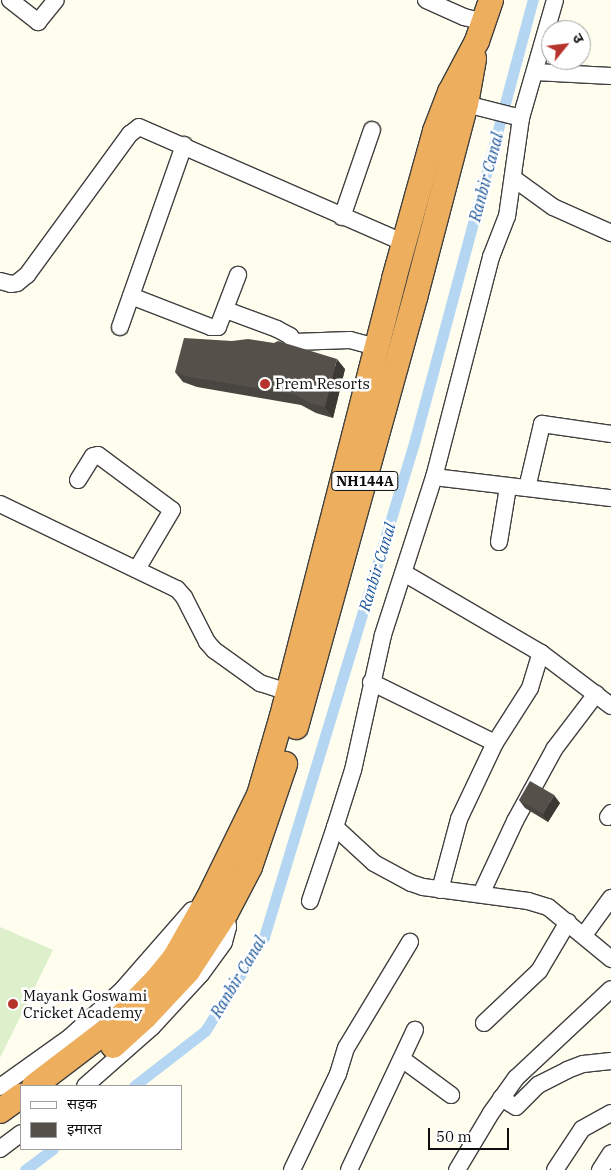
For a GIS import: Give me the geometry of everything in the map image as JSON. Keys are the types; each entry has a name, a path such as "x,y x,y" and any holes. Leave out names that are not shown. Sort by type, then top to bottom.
{"highway":[{"name":"NH144A","path":"61,1085 103,1055 168,994 188,971 226,912 250,868 275,798 349,540 466,104 481,32 491,0"},
{"path":"35,1085 110,1028 158,978 189,934 259,794 288,692 376,347 442,108 481,32"},
{"path":"0,1111 20,1097"},
{"path":"0,1127 20,1114"}],"street":[{"path":"10,0 38,22 56,0"},
{"path":"426,0 464,16 481,32"},
{"path":"310,901 353,770 371,682 383,636 434,478 491,258 507,216 513,178 515,117 535,72 555,0"},
{"path":"535,72 608,78"},
{"path":"466,104 515,117"},
{"path":"0,281 11,284 17,283 27,275 135,128 144,128 184,145 404,243"},
{"path":"342,217 372,130"},
{"path":"120,328 184,145"},
{"path":"513,178 553,207 611,232"},
{"path":"131,296 216,328 220,326 238,274"},
{"path":"226,310 277,329 290,336 294,342 350,340 376,347"},
{"path":"527,488 542,424 611,434"},
{"path":"78,480 93,456 98,455 172,510 138,569"},
{"path":"434,478 611,498"},
{"path":"499,542 508,487"},
{"path":"0,504 138,569 180,592 207,642 214,650 260,683 288,692"},
{"path":"404,573 541,653 611,706"},
{"path":"440,890 459,819 496,743 530,688 541,653"},
{"path":"371,682 496,743"},
{"path":"481,894 515,822 554,748 596,694"},
{"path":"335,827 365,856 395,876 423,887 539,903 568,922 610,958"},
{"path":"0,1087 70,1036 122,990 187,917 218,876"},
{"path":"584,935 611,898"},
{"path":"86,1085 152,1027 201,974 224,942 228,928 226,912"},
{"path":"484,1023 539,971 568,922"},
{"path":"292,1170 338,1074 346,1048 410,942"},
{"path":"457,1170 501,1098 516,1078 611,989"},
{"path":"349,1170 415,1030"},
{"path":"402,1059 451,1095"},
{"path":"501,1098 516,1107 538,1085 572,1068 583,1064 611,1061"},
{"path":"555,1170 582,1129 611,1113"},
{"path":"0,1149 20,1134"},
{"path":"600,1170 611,1153"}],"green space":[{"name":"Mayank Goswami Cricket Academy","path":"0,927 53,950 0,1058"}],"building":[{"name":"Prem Resorts","path":"184,338 232,341 248,339 274,343 278,341 337,359 325,407 309,403 294,394 189,377 175,372"},
{"path":"530,781 554,795 543,814 519,800"}],"waterway":[{"name":"Ranbir Canal","path":"135,1085 205,1031 264,937 414,443 533,0"},
{"name":"Ranbir Canal","path":"25,1170 52,1150"}],"place":[{"name":"Prem Resorts","path":"265,384"},
{"name":"Mayank Goswami Cricket Academy","path":"13,1004"}]}
